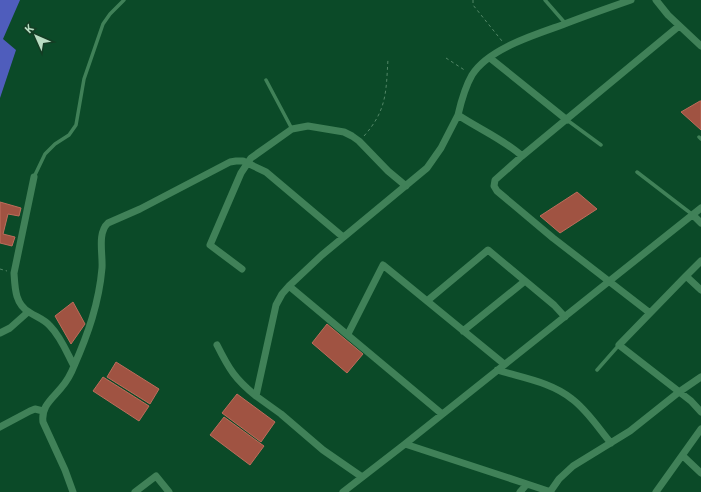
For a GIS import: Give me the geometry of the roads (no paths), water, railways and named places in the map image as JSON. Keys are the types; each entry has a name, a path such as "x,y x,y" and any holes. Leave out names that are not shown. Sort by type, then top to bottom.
{"street":[{"path":"656,0 668,15 701,46"},
{"path":"256,396 276,305 282,294 322,255 406,186 436,158 458,116 460,104 472,75 490,58 507,46 627,1"},
{"path":"650,313 611,281 553,238 495,188 494,183 497,177 679,26"},
{"path":"490,58 567,120"},
{"path":"458,116 502,140 522,156"},
{"path":"242,269 210,245 247,162 292,129 308,126 344,132 360,141 380,163 406,186"},
{"path":"73,492 65,470 43,422 43,411 46,405 66,382 87,334 96,308 102,266 102,234 104,227 108,223 140,209 230,162 240,161 247,162 259,168 272,177 343,237"},
{"path":"34,177 14,273 16,294 23,307 28,312 42,319 53,329 74,366"},
{"path":"343,492 611,281 701,208"},
{"path":"693,215 701,223"},
{"path":"427,301 488,250 565,316"},
{"path":"701,262 620,345 691,401 701,412"},
{"path":"348,334 383,265 504,364"},
{"path":"686,276 701,290"},
{"path":"463,330 525,281"},
{"path":"289,286 442,414"},
{"path":"0,333 10,328 28,312"},
{"path":"217,345 231,372 241,383 322,450 362,477"},
{"path":"498,370 548,385 573,399 611,443"},
{"path":"405,444 551,492 559,480 573,466 630,431 679,392 701,377"},
{"path":"0,427 30,410 43,411"},
{"path":"656,492 701,429"},
{"path":"683,456 701,472"},
{"path":"135,492 156,476 169,492"},
{"path":"520,492 527,484"}],"lane":[{"path":"34,177 45,154 55,144 69,135 76,125 84,80 103,24 110,14 124,0"},
{"path":"545,0 565,23"},
{"path":"266,80 292,129"},
{"path":"567,120 600,145"},
{"path":"637,172 693,215"},
{"path":"597,370 620,345"}]}
